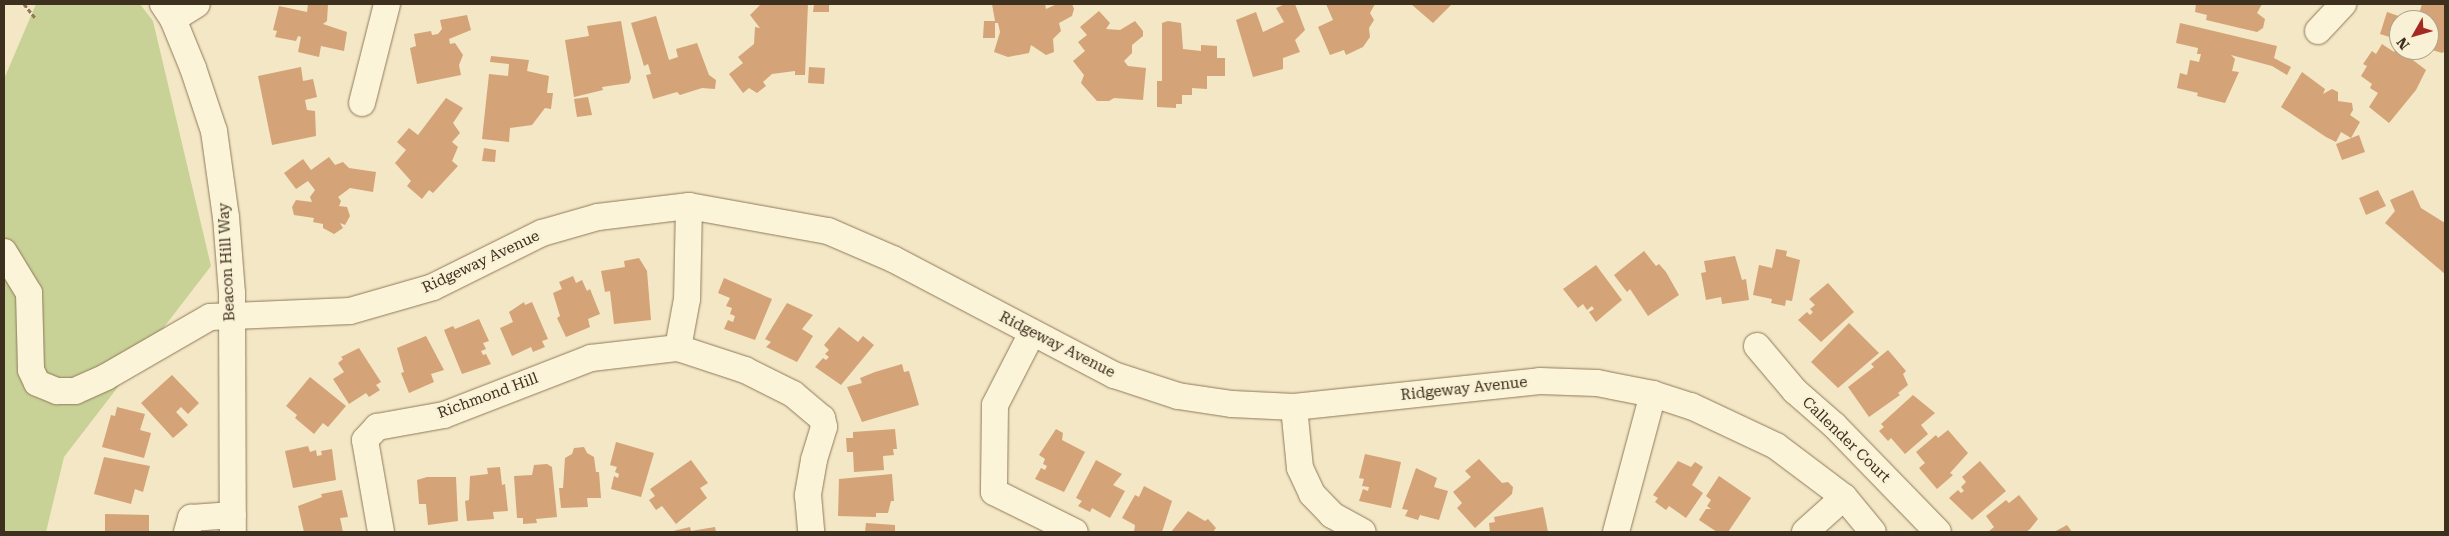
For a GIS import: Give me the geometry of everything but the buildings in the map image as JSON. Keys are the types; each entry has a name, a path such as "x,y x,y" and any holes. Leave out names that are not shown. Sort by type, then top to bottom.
{"street":[{"path":"168,12 197,4"},
{"path":"362,103 387,4"},
{"path":"2318,31 2343,4"},
{"name":"Beacon Hill Way","path":"168,12 214,131 226,217 231,317 233,524"},
{"path":"678,348 687,299 689,206"},
{"name":"Ridgeway Avenue","path":"4,252 29,292 31,370 37,383 57,391 75,392 106,377 210,317 350,311 434,287 542,233 598,217 689,206 828,231 893,259 1114,375 1178,396 1232,404 1294,407 1540,381 1597,383 1652,394 1691,406 1776,446 1844,496 1873,532"},
{"path":"1032,333 995,405 994,492 1075,532"},
{"name":"Callender Court","path":"1757,346 1795,391 1834,424 1938,532"},
{"name":"Richmond Hill","path":"381,532 365,440 377,427 444,415 591,358 678,348 745,370 793,394 822,418 824,427 814,460 808,495 811,532"},
{"path":"1616,532 1652,394"},
{"path":"1294,407 1300,468 1312,494 1332,515 1363,532"},
{"path":"1806,532 1844,496"},
{"path":"187,532 191,518 233,524"}],"path":[{"path":"24,4 36,19"}],"green space":[{"path":"36,4 140,4 153,21 211,266 64,457 46,532 4,532 4,79"}]}
